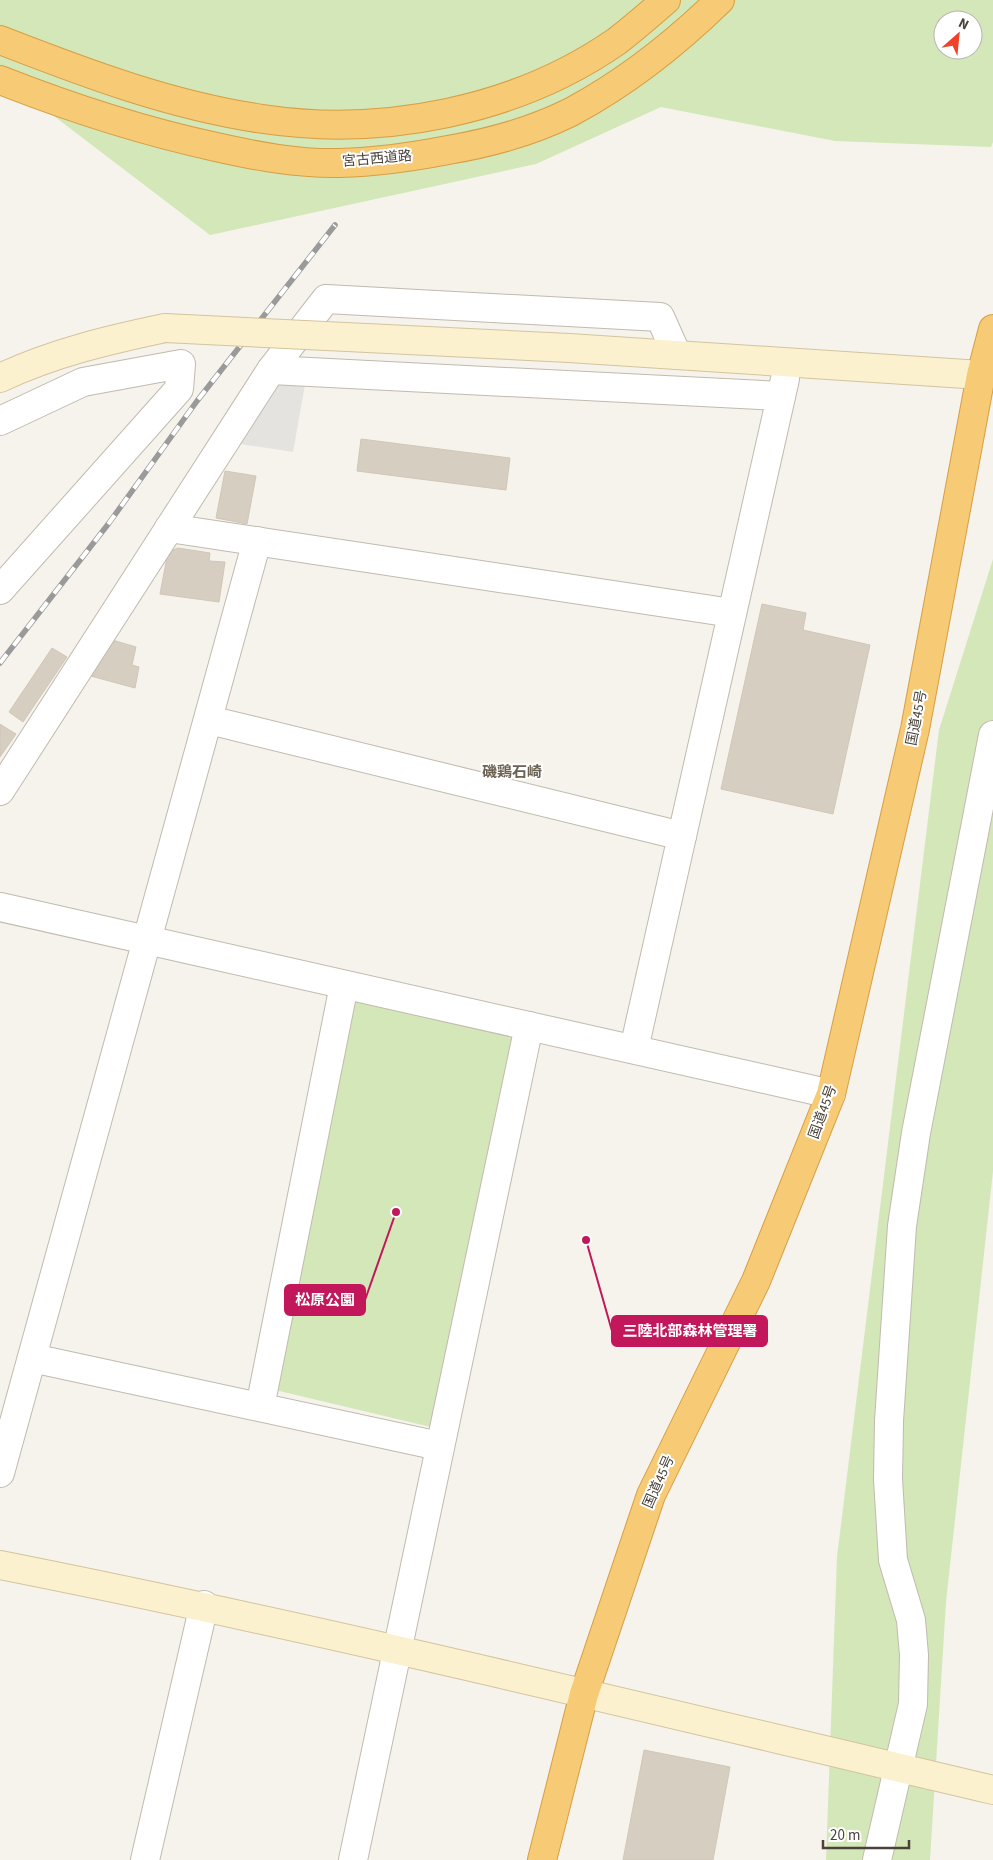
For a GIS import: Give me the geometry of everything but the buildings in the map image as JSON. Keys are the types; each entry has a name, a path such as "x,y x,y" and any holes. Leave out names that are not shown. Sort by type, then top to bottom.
{"highway":[{"path":"0,40 74,68 164,98 264,119 337,124 406,121 460,110 516,93 551,77 616,41 666,0"},
{"name":"宮古西道路","path":"0,80 60,103 156,134 260,157 339,163 409,157 479,144 531,129 570,112 663,53 720,0"},
{"name":"国道45号","path":"542,1860 584,1694 651,1495 756,1281 831,1094 915,729 981,375 993,329"}],"street":[{"path":"0,791 271,370 326,299 660,317 677,355"},
{"path":"0,378 27,366 99,342 165,328 569,348 981,375"},
{"path":"634,1050 789,363"},
{"path":"0,421 84,382 180,364 179,389 0,590"},
{"path":"271,370 782,396"},
{"path":"169,528 732,613"},
{"path":"0,1473 257,542"},
{"path":"209,720 682,836"},
{"path":"877,1860 913,1704 914,1654 911,1620 894,1560 888,1479 889,1421 902,1226 916,1133 993,735"},
{"path":"0,907 831,1094"},
{"path":"260,1408 344,984"},
{"path":"353,1860 396,1648 529,1026"},
{"path":"32,1358 439,1446"},
{"path":"0,1565 204,1605 396,1648 993,1790"},
{"path":"145,1860 204,1605"}],"green space":[{"path":"0,0 993,0 993,142 991,147 835,141 661,107 536,164 210,235 0,75"},
{"path":"993,559 993,1171 946,1602 930,1860 826,1860 837,1557 939,730"},
{"path":"356,998 518,1034 435,1428 275,1390"}],"shaded area":[{"path":"306,379 293,452 240,444 281,382"}],"railway":[{"path":"0,663 109,523 197,401 335,225"}],"place":[{"name":"松原公園","path":"396,1212"},
{"name":"三陸北部森林管理署","path":"586,1240"}],"district":[{"name":"磯鶏石崎","path":"512,772"}]}
